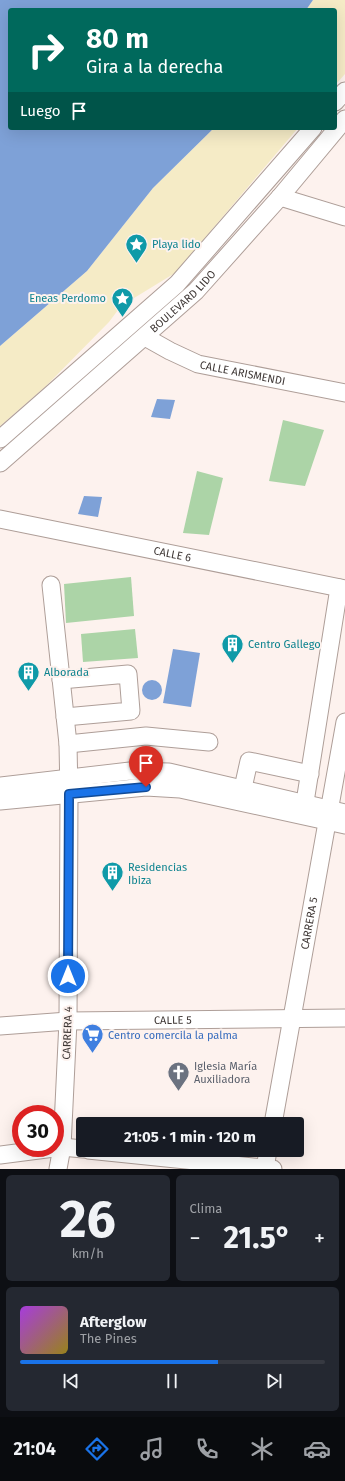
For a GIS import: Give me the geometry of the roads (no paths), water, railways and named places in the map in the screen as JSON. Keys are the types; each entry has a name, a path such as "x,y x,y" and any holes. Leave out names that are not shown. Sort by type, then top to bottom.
{"street":[{"path":"337,100 345,91"},
{"name":"BOULEVARD LIDO","path":"337,129 345,119"},
{"name":"BOULEVARD LIDO","path":"0,438 177,284 311,130"},
{"name":"BOULEVARD LIDO","path":"0,463 196,291 280,197 336,130"},
{"path":"280,197 345,217"},
{"name":"CALLE ARISMENDI","path":"145,337 198,364 345,394"},
{"name":"CALLE 6","path":"0,519 342,588"},
{"name":"CARRERA 4","path":"51,585 68,744 68,1021 64,1105"},
{"path":"305,802 342,588"},
{"path":"61,680 128,674 131,711 65,717"},
{"name":"CARRERA 5","path":"274,1117 292,1019 335,814 345,722"},
{"path":"68,744 146,736 210,742"},
{"path":"243,788 249,761 310,774"},
{"path":"0,801 130,771 169,772 305,802 335,814 345,825"},
{"path":"0,786 146,787 180,789 335,814"},
{"name":"CALLE 5","path":"0,1026 68,1021 345,1018"},
{"path":"64,1147 76,1149"},
{"path":"0,1155 12,1153"},
{"name":"CARRERA 4","path":"58,1169 60,1157"},
{"path":"154,1157 268,1169 268,1157"}],"water":[{"path":"0,0 313,0 307,8 8,8 8,130 212,130 153,188 87,271 0,346"},
{"path":"157,399 175,400 170,419 151,417"},
{"path":"84,496 102,497 98,517 78,514"},
{"path":"173,649 200,653 191,707 163,703"},
{"path":"152,680 159,683 162,690 159,697 152,700 145,697 142,690 145,683"}],"place":[{"name":"Playa lido","path":"137,264"},
{"name":"Eneas Perdomo","path":"122,318"},
{"name":"Centro Gallego","path":"233,664"},
{"name":"Alborada","path":"29,692"},
{"name":"Residencias Ibiza","path":"113,892"},
{"name":"Centro comercila la palma","path":"93,1054"},
{"name":"Iglesia María Auxiliadora","path":"179,1092"}]}
